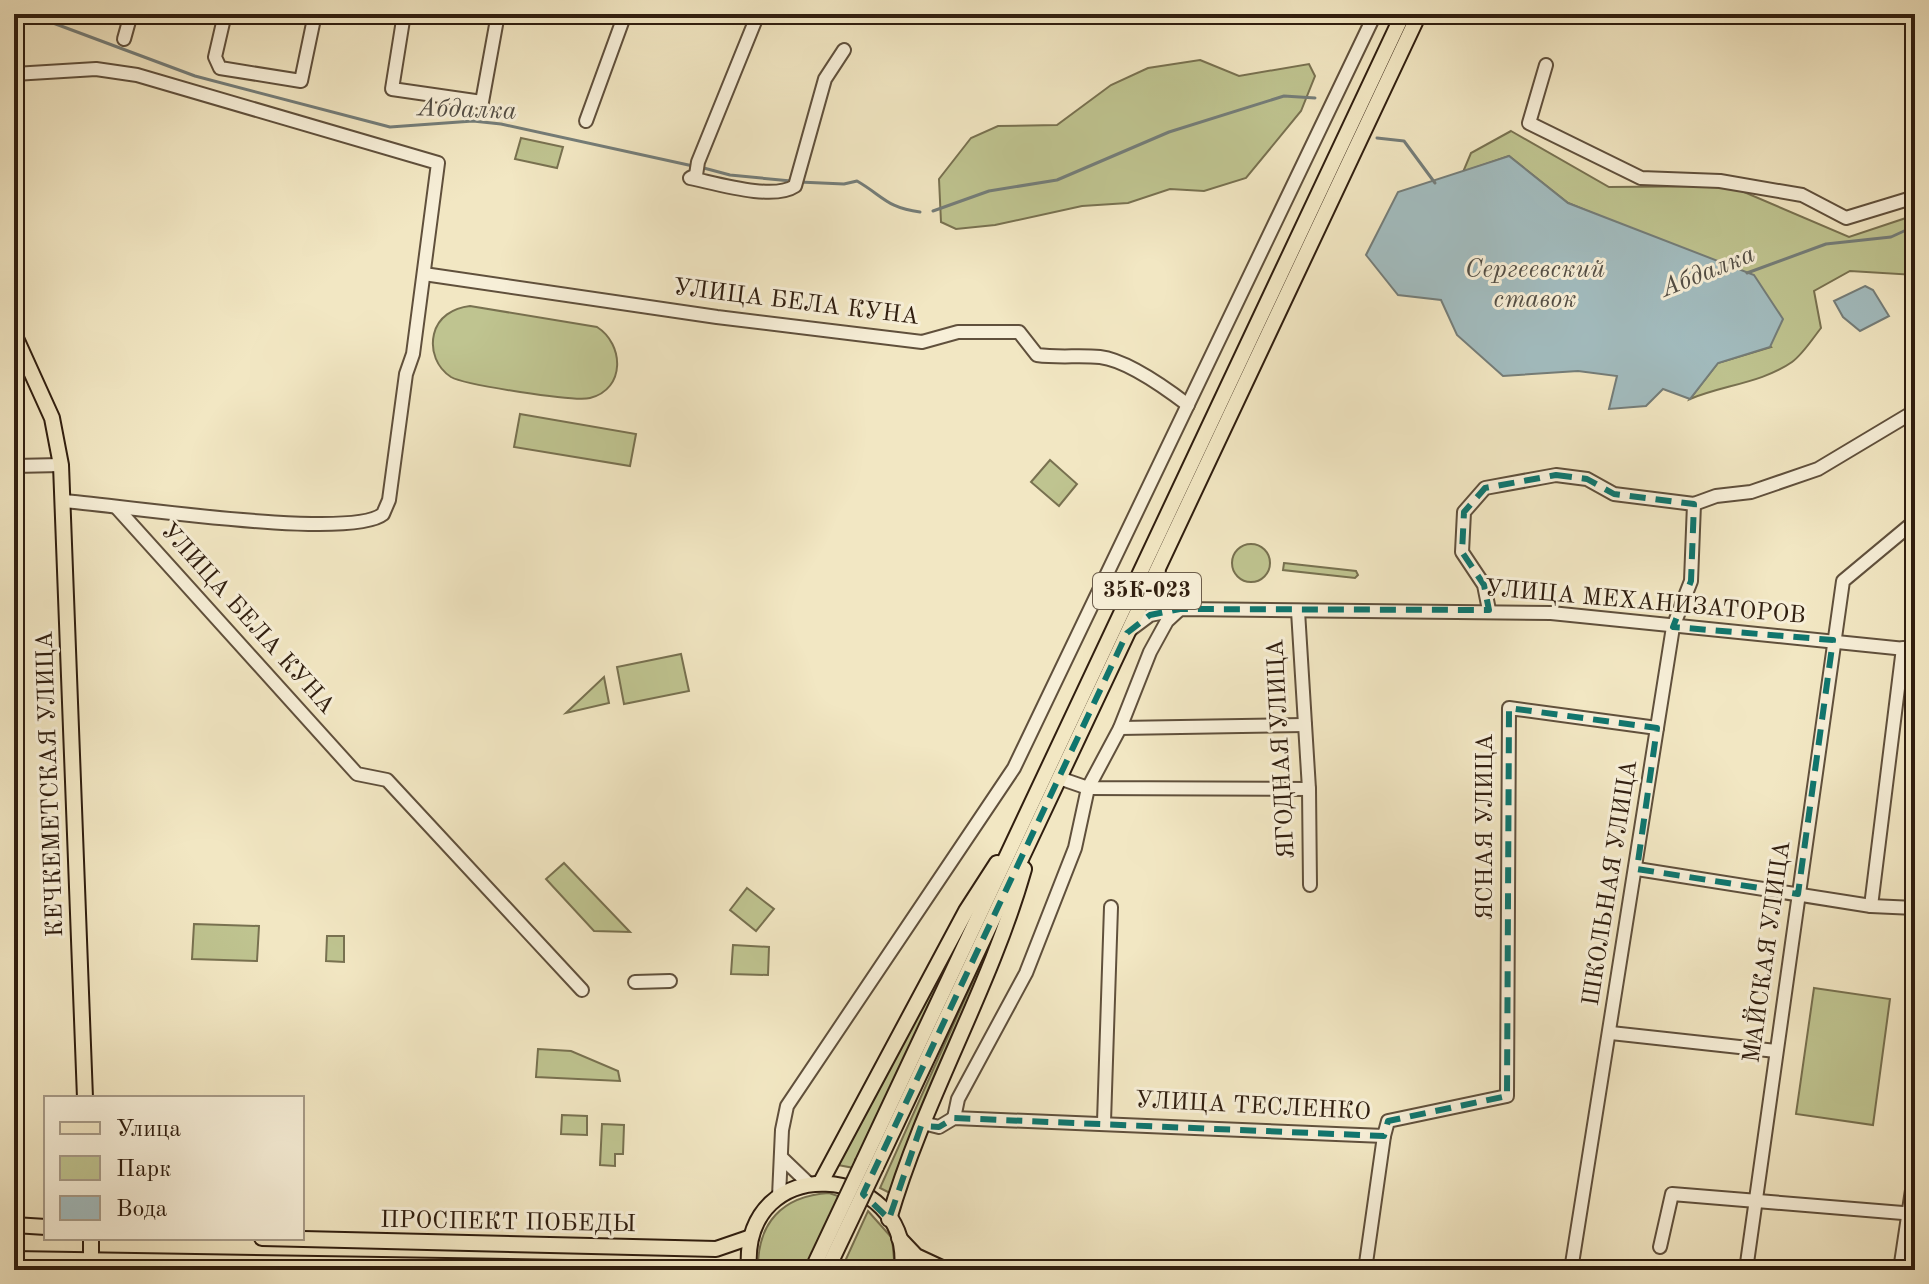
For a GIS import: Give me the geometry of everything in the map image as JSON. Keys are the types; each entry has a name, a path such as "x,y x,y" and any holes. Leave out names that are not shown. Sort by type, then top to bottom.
{"main road":[{"name":"35К-023","path":"827,1270 870,1165 1032,809 1403,14"},
{"name":"35К-023","path":"812,1270 870,1165 1035,830 1419,14"},
{"name":"КЕЧКЕМЕТСКАЯ УЛИЦА","path":"14,334 52,418 61,465 85,1096"},
{"path":"814,1182 966,911 1032,809"},
{"path":"889,1219 923,1123 1003,933 1035,830"},
{"path":"749,1270 751,1237 760,1217 779,1196 814,1182 858,1190 889,1219 899,1237 916,1256 944,1269"},
{"path":"14,1225 44,1227"},
{"name":"ПРОСПЕКТ ПОБЕДЫ","path":"304,1239 716,1249 751,1237"},
{"path":"899,1237 902,1270"},
{"path":"91,1240 91,1260"},
{"name":"ПРОСПЕКТ ПОБЕДЫ","path":"14,1259 271,1267 687,1270"},
{"path":"937,1270 1032,1270"}],"street":[{"path":"124,39 131,14"},
{"path":"225,14 215,57 223,70 302,80 315,14"},
{"path":"404,14 392,89 482,102 498,14"},
{"path":"586,121 625,14"},
{"path":"758,14 698,168 690,178 754,191 790,190 797,182 825,79 844,50"},
{"path":"779,1196 782,1130 787,1106 1014,768 1375,14"},
{"path":"1546,65 1529,123 1641,178 1720,181 1802,195 1846,218 1915,197"},
{"name":"УЛИЦА БЕЛА КУНА","path":"14,74 96,69 137,75 438,163 424,274 387,507 376,519 299,523 64,501"},
{"name":"УЛИЦА БЕЛА КУНА","path":"424,274 717,317 922,342 958,332 1019,332 1037,355 1062,359 1101,357 1156,382 1188,405"},
{"path":"1489,610 1484,585 1462,552 1464,512 1485,488 1563,476 1587,479 1614,494 1694,504 1716,496 1751,492 1818,469 1915,411"},
{"path":"14,466 61,465"},
{"name":"ШКОЛЬНАЯ УЛИЦА","path":"1571,1270 1673,627 1691,581 1694,504"},
{"name":"УЛИЦА БЕЛА КУНА","path":"116,507 357,774 387,780 582,990"},
{"name":"МАЙСКАЯ УЛИЦА","path":"1746,1270 1843,581 1915,521"},
{"path":"954,1118 958,1099 1026,973 1075,848 1088,788 1120,728 1150,652 1167,621 1180,609 1163,596 1158,568"},
{"name":"УЛИЦА МЕХАНИЗАТОРОВ","path":"1127,633 1150,615 1180,609 1489,610 1551,613 1909,649"},
{"name":"ЯГОДНАЯ УЛИЦА","path":"1298,611 1309,789 1310,885"},
{"path":"1871,906 1909,649"},
{"name":"ЯСНАЯ УЛИЦА","path":"1388,1121 1507,1096 1509,708 1657,728"},
{"path":"1120,728 1305,725"},
{"path":"1059,778 1088,788 1309,789"},
{"path":"1637,869 1871,906 1915,908"},
{"name":"УЛИЦА ТЕСЛЕНКО","path":"1104,1122 1111,907"},
{"path":"635,982 670,981"},
{"path":"1611,1033 1776,1051"},
{"name":"УЛИЦА ТЕСЛЕНКО","path":"923,1123 939,1127 954,1118 1104,1122 1384,1136 1388,1121"},
{"path":"1365,1270 1384,1136"},
{"path":"783,1159 814,1182"},
{"path":"1900,1270 1912,1213 1915,1170"},
{"path":"1660,1247 1672,1194 1912,1213"}],"highlighted area":[{"path":"1556,475 1587,479 1614,494 1694,504 1691,581 1673,627 1833,640 1798,894 1637,869 1657,728 1509,708 1507,1096 1388,1121 1384,1136 954,1118 939,1127 921,1126 889,1219 863,1194 1127,633 1150,615 1180,609 1489,610 1484,585 1462,552 1464,512 1485,488"}],"green space":[{"path":"1200,60 1239,76 1309,64 1315,76 1301,111 1246,178 1204,191 1170,189 1128,203 1082,206 995,225 956,229 941,222 939,179 971,138 998,126 1057,125 1111,85 1148,68"},
{"path":"1511,131 1609,187 1730,186 1849,237 1915,215 1915,275 1850,271 1814,291 1821,328 1792,362 1768,375 1690,399 1718,363 1771,347 1646,235 1568,203 1509,156 1463,172 1471,153"},
{"path":"521,138 563,147 557,168 515,159"},
{"path":"470,306 597,327 606,335 616,355 617,366 610,386 602,393 580,399 497,388 451,377 436,358 434,334 447,314"},
{"path":"520,414 636,434 630,466 514,447"},
{"path":"1050,460 1077,484 1059,506 1031,482"},
{"path":"1251,544 1265,549 1270,563 1265,577 1251,582 1237,577 1232,563 1237,549"},
{"path":"1284,563 1356,571 1358,575 1355,578 1283,570"},
{"path":"681,654 689,691 624,704 617,667"},
{"path":"604,677 609,703 566,713"},
{"path":"564,863 630,932 594,931 546,879"},
{"path":"747,888 774,909 756,931 730,910"},
{"path":"972,916 854,1168 838,1165"},
{"path":"194,924 259,926 257,961 192,959"},
{"path":"327,936 344,936 344,962 326,961"},
{"path":"992,944 892,1194 880,1188"},
{"path":"733,945 769,947 768,975 731,974"},
{"path":"1814,988 1890,999 1873,1125 1796,1114"},
{"path":"538,1049 571,1051 618,1071 620,1081 536,1077"},
{"path":"562,1115 587,1116 587,1135 561,1134"},
{"path":"602,1124 624,1125 623,1154 615,1154 615,1166 600,1165"},
{"path":"829,1193 841,1197 807,1270 758,1270 762,1239 776,1215 798,1200"},
{"path":"868,1211 892,1238 895,1270 841,1270"}],"water":[{"name":"Сергеевский ставок","path":"1509,156 1568,203 1754,275 1783,319 1770,347 1718,363 1690,399 1663,389 1646,406 1609,409 1617,376 1578,371 1503,376 1457,335 1441,300 1398,295 1366,255 1398,192"},
{"path":"1865,286 1873,290 1889,316 1860,331 1843,317 1834,301"}],"waterway":[{"name":"Абдалка","path":"14,14 45,20 195,76 390,127 473,121 501,124 693,166"},
{"name":"Абдалка","path":"933,211 989,191 1057,180 1169,132 1284,96 1315,98"},
{"name":"Абдалка","path":"1377,138 1404,141 1435,183"},
{"name":"Абдалка","path":"700,167 730,175 791,181"},
{"name":"Абдалка","path":"799,182 844,184 857,181 892,204 920,212"},
{"name":"Абдалка","path":"1747,273 1826,244 1891,237 1915,226"}]}
